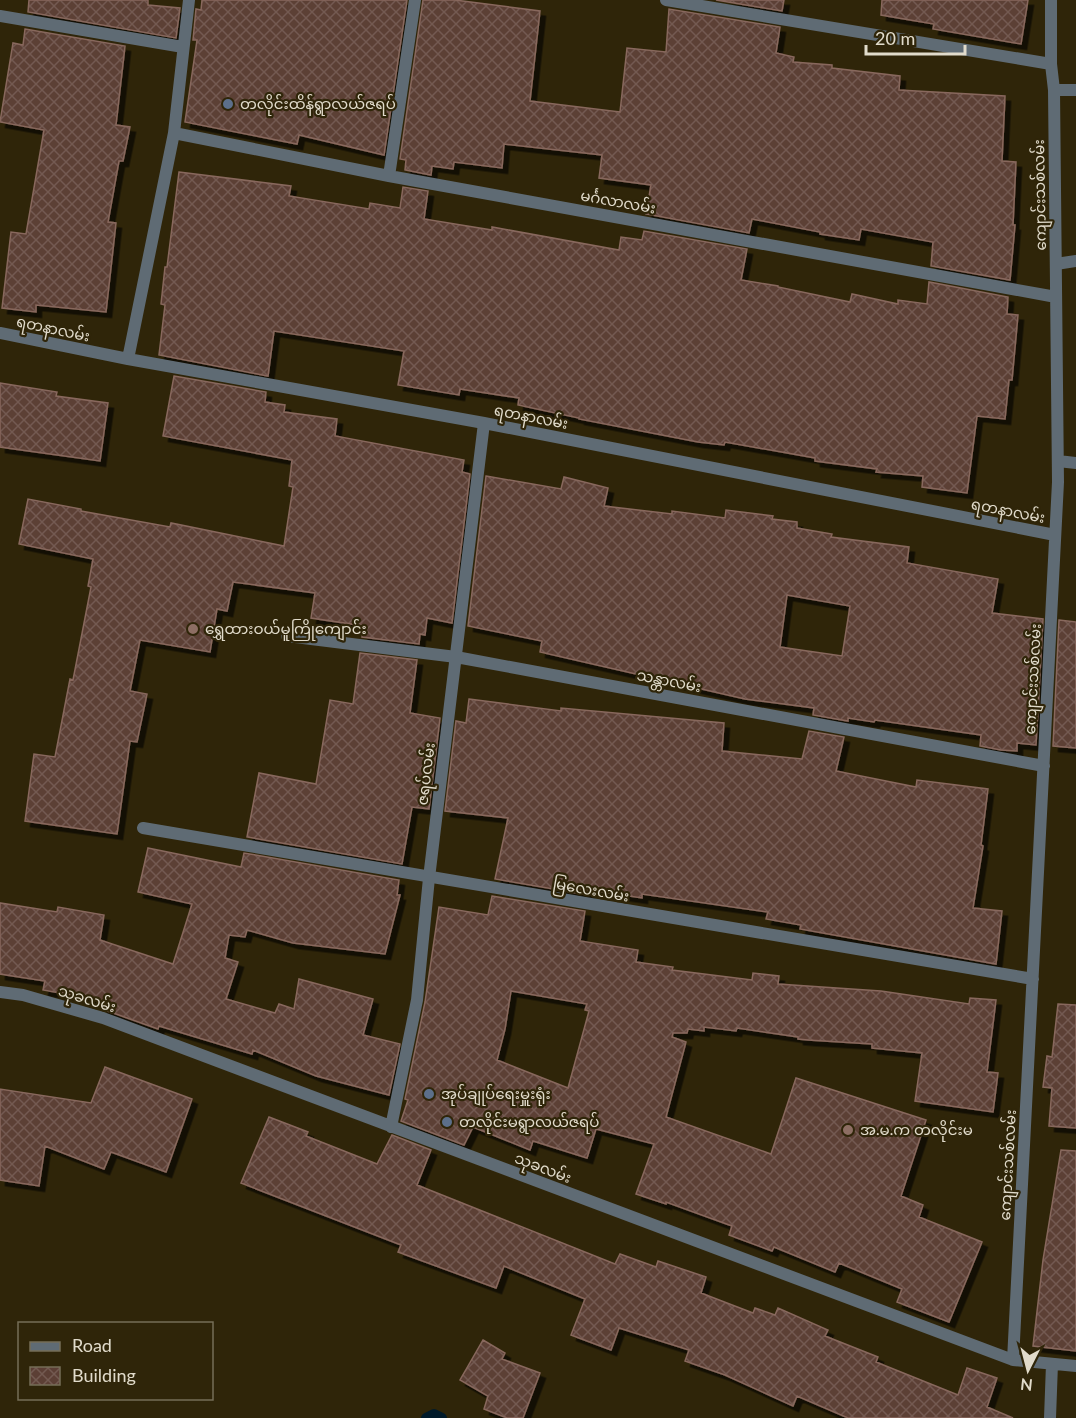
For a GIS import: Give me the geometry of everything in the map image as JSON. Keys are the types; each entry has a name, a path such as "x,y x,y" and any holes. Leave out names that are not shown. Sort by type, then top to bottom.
{"street":[{"path":"128,359 174,133 189,0"},
{"path":"389,176 415,0"},
{"path":"666,0 710,4 1052,64"},
{"name":"ကျောင်းသစ်လမ်း","path":"1013,1360 1056,535 1058,461 1051,0"},
{"path":"0,16 183,47"},
{"path":"1054,90 1076,90"},
{"name":"မင်္ဂလာလမ်း","path":"174,133 389,176 1056,297"},
{"path":"1056,264 1076,261"},
{"name":"ရတနာလမ်း","path":"0,333 128,359 484,423 1056,535"},
{"name":"ဇရပ်လမ်း","path":"391,1127 417,1000 429,878 484,423"},
{"path":"1058,461 1076,463"},
{"name":"သန္တာလမ်း","path":"288,636 456,657 1044,766"},
{"name":"မြလေးလမ်း","path":"143,828 1033,979"},
{"name":"သုခလမ်း","path":"0,992 23,995 103,1018 1013,1360 1076,1366"},
{"path":"1050,1418 1052,1364"}],"building":[{"path":"29,0 148,0 148,5 180,8 176,38 28,12"},
{"path":"202,0 407,0 384,155 299,135 297,144 185,122 197,40 193,40 196,9 201,10"},
{"path":"423,0 455,0 540,11 530,101 620,112 627,48 666,52 669,9 780,27 776,53 794,57 793,62 832,65 832,68 900,76 899,90 1005,96 1002,161 1016,162 1013,225 1015,225 1010,280 931,266 933,242 861,229 859,240 752,219 749,233 646,214 651,185 599,178 602,155 504,144 502,168 454,162 453,169 432,166 431,175 405,170 406,160 400,159"},
{"path":"716,0 784,0 782,11"},
{"path":"882,0 1028,0 1021,44 933,29 934,24 881,15"},
{"path":"25,29 125,46 116,125 130,127 123,161 119,161 108,222 116,223 106,312 36,305 36,312 2,308 11,232 26,234 44,130 0,122 13,43 23,45"},
{"path":"179,172 291,186 289,196 369,209 370,203 400,208 403,187 428,191 424,219 492,230 492,227 619,250 621,237 642,240 644,231 747,249 741,280 850,302 852,294 898,304 898,300 927,304 929,282 1008,297 1007,314 1018,315 1012,380 1009,380 1005,419 977,416 967,493 922,487 923,476 876,472 877,469 815,461 815,458 725,442 724,445 698,442 579,419 518,405 519,398 460,389 459,395 398,385 404,351 274,331 268,376 159,355 165,305 161,304 165,267 167,267"},
{"path":"174,376 266,392 265,402 285,405 284,412 337,419 335,436 464,460 462,472 470,474 452,623 427,618 425,635 420,634 419,644 362,637 364,626 311,618 315,593 233,582 227,611 217,609 210,652 140,640 130,691 147,694 137,742 130,741 117,834 25,821 34,754 55,757 91,587 88,586 93,559 19,544 28,499 81,509 81,511 170,527 171,523 284,546 293,487 289,486 292,460 163,436"},
{"path":"0,383 57,392 56,396 108,403 100,461 0,447"},
{"path":"486,476 561,489 564,477 608,488 604,506 725,518 726,510 773,516 772,519 797,522 797,528 832,534 831,537 909,547 907,563 998,579 992,613 1043,619 1036,745 1017,743 1017,751 1001,750 980,746 981,735 875,720 874,722 848,718 848,721 813,715 814,708 745,699 540,652 542,641 468,626","holes":["787,595 850,606 842,656 780,647"]},
{"path":"1059,620 1076,622 1076,748 1053,746"},
{"path":"360,653 417,660 410,713 440,718 429,809 412,807 402,864 247,837 259,773 316,784 330,700 353,704"},
{"path":"469,699 561,711 561,708 724,723 722,751 802,759 809,731 844,737 836,771 916,787 917,780 988,789 981,845 983,846 973,908 1002,911 996,964 800,929 801,925 766,919 768,912 642,894 642,898 589,890 588,895 495,879 508,818 445,811 456,721 466,723"},
{"path":"148,848 241,867 244,853 399,880 397,895 400,895 385,954 293,943 247,930 245,937 229,935 225,958 238,962 226,999 275,1013 279,1004 294,1009 299,979 373,999 363,1035 400,1044 389,1095 316,1076 253,1050 252,1054 159,1026 158,1029 102,1009 105,1001 43,990 45,981 0,974 0,903 57,912 58,907 104,915 100,940 173,964 192,904 138,892"},
{"path":"492,896 585,911 580,941 638,950 636,962 673,967 672,970 752,980 753,973 779,976 778,984 881,991 969,1004 970,998 996,1000 987,1072 998,1073 993,1112 915,1101 922,1053 872,1048 872,1044 798,1039 798,1037 737,1028 736,1031 704,1027 704,1031 688,1029 687,1033 673,1033 672,1037 686,1042 666,1117 771,1154 796,1078 926,1120 901,1196 923,1205 919,1217 982,1242 949,1322 897,1302 902,1289 839,1263 835,1272 774,1247 772,1251 729,1235 732,1226 666,1202 666,1204 636,1194 654,1144 596,1129 587,1158 533,1141 530,1150 473,1127 464,1145 401,1121 408,1100 405,1099 425,1002 439,907 488,915","holes":["511,991 587,1004 585,1010 589,1011 568,1088 497,1060"]},
{"path":"1058,1004 1076,1005 1076,1128 1049,1126 1052,1088 1043,1087 1047,1056 1052,1057"},
{"path":"105,1067 192,1099 166,1172 111,1152 104,1169 45,1146 39,1186 0,1180 0,1089 91,1103"},
{"path":"269,1117 308,1132 306,1136 377,1164 392,1135 431,1150 417,1185 615,1264 620,1254 656,1267 658,1261 706,1277 701,1293 753,1313 755,1308 775,1315 778,1308 828,1330 825,1336 878,1357 876,1362 958,1395 967,1368 997,1378 987,1407 1013,1418 848,1418 797,1396 793,1406 725,1375 685,1361 689,1350 619,1328 611,1350 571,1335 585,1299 504,1266 496,1288 398,1252 401,1245 241,1183"},
{"path":"1061,1150 1076,1151 1076,1351 1033,1346 1043,1260"},
{"path":"483,1340 505,1353 502,1359 540,1373 523,1418 507,1418 484,1409 488,1396 460,1380"}],"waterway":[{"path":"426,1418 434,1414 442,1418"}],"place":[{"name":"တလိုင်းထိန်ရွာလယ်ဇရပ်","path":"228,104"},
{"name":"ရွှေထားဝယ်မူကြိုကျောင်း","path":"193,629"},
{"name":"အုပ်ချုပ်ရေးမှူးရုံး","path":"429,1094"},
{"name":"တလိုင်းမရွာလယ်ဇရပ်","path":"447,1122"},
{"name":"အ.မ.က တလိုင်းမ","path":"848,1130"}]}
